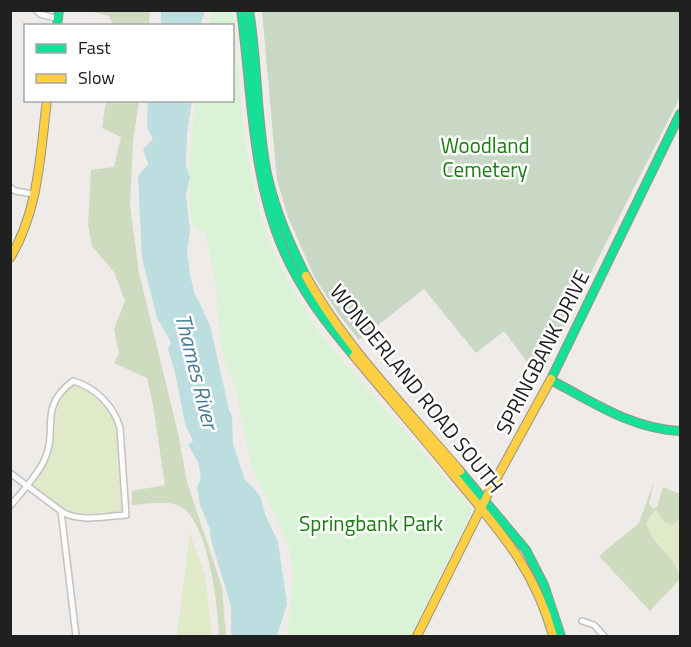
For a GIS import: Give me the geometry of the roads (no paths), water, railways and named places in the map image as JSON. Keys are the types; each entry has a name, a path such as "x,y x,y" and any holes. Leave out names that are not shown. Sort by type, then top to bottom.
{"main road":[{"name":"WONDERLAND ROAD SOUTH","path":"241,10 259,167 269,210 286,257 313,304 346,349 481,509 520,559 540,597 553,636"},
{"name":"WONDERLAND ROAD SOUTH","path":"249,10 254,44 260,140 265,168 274,203 297,262 324,307 343,333 526,550 555,612 561,636"},
{"path":"10,258 24,236 32,211 47,102"},
{"name":"SPRINGBANK DRIVE","path":"417,636 485,500 551,380 681,114"},
{"path":"551,380 641,425 668,432 681,431"}],"street":[{"path":"36,10 40,14 58,18"},
{"path":"10,187 15,191 34,194"},
{"path":"10,473 26,486 61,511 72,517 126,515 120,428 109,404 83,384 73,381 66,386 55,399 49,423 49,446 44,461 26,486 10,506"},
{"path":"61,511 76,636"},
{"path":"582,621 594,625 604,636"}],"water":[{"path":"161,11 205,11 201,24 161,24"},
{"name":"Thames River","path":"148,102 192,102 187,133 186,166 190,176 186,196 190,231 187,251 190,275 194,292 210,325 232,416 233,444 245,480 260,496 265,514 278,542 287,604 277,636 231,636 231,606 211,540 210,529 200,505 197,487 201,478 198,462 188,445 193,441 185,424 168,349 171,342 157,318 142,258 138,176 148,165 143,149 153,139 147,128"}],"park label":[{"name":"Woodland Cemetery","path":"485,157"},
{"name":"Springbank Park","path":"371,523"}]}
